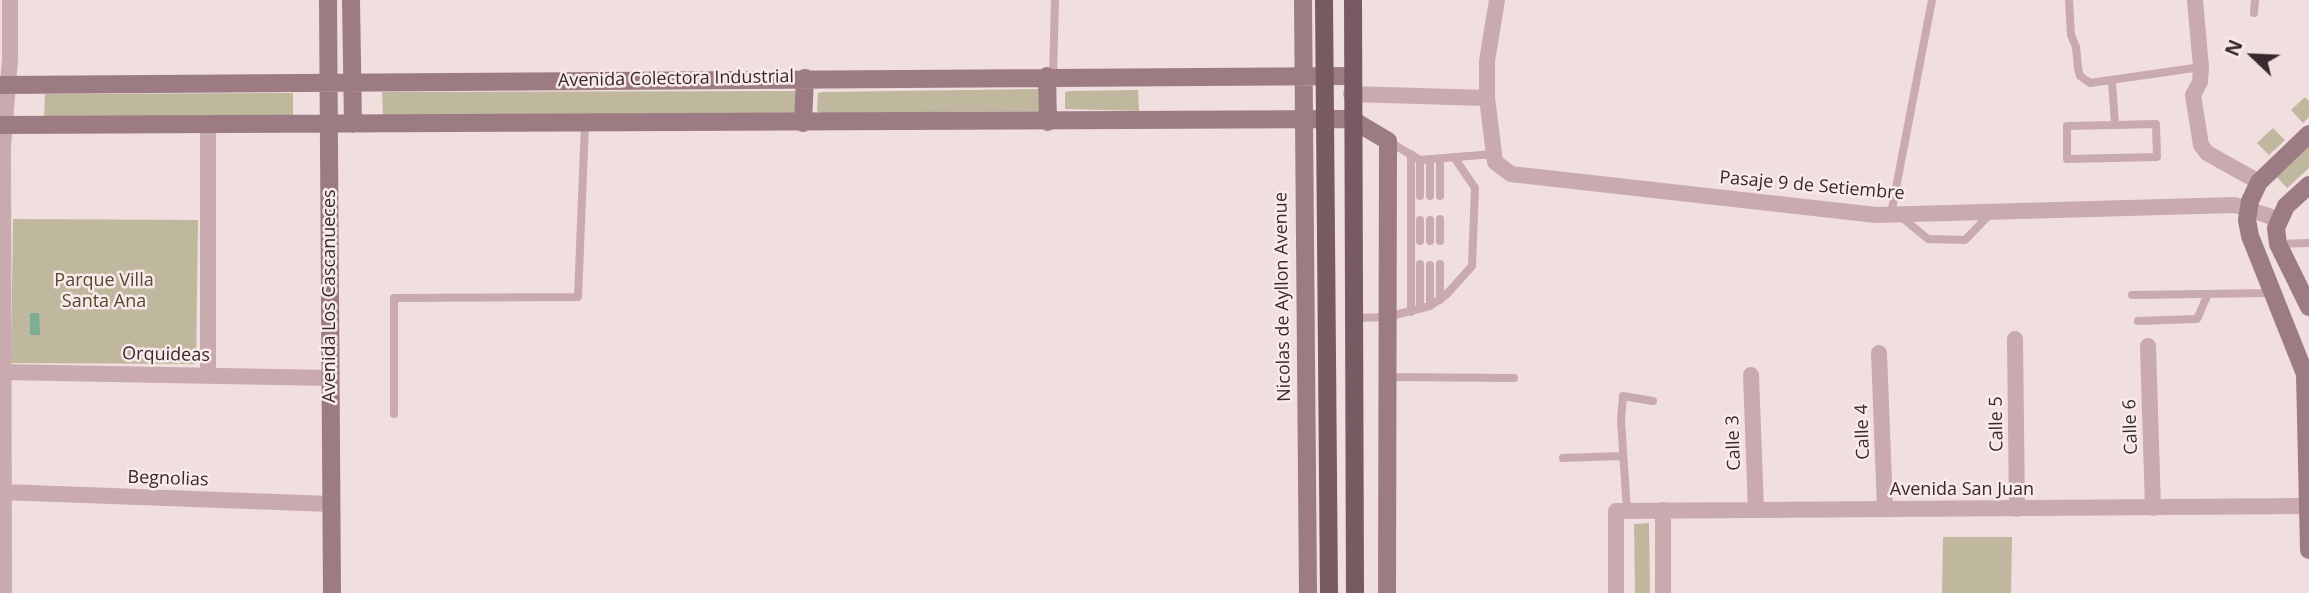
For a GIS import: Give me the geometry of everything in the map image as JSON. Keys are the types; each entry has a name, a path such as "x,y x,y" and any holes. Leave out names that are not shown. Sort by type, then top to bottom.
{"main road":[{"name":"Avenida Los Cascanueces","path":"328,0 332,593"},
{"path":"351,0 353,124"},
{"name":"Nicolas de Ayllon Avenue","path":"1303,0 1308,593"},
{"path":"1324,0 1329,593"},
{"path":"1353,0 1351,119 1355,593"},
{"name":"Avenida Colectora Industrial","path":"4,85 1302,75 1323,75 1352,85"},
{"path":"1048,122 1050,76"},
{"path":"803,123 805,78"},
{"path":"2,125 1351,119 1388,141 1387,593"},
{"path":"2309,134 2259,182 2248,209 2249,236 2307,374 2309,550"},
{"path":"2309,185 2286,206 2278,219 2278,244 2309,307"},
{"path":"1326,315 1353,318"}],"street":[{"path":"4,593 1,407 2,125 10,0"},
{"path":"1493,154 1487,98 1487,61 1497,0"},
{"path":"2195,0 2201,67 2200,82 2193,95 2201,145 2207,153 2259,182"},
{"path":"1352,85 1487,98"},
{"path":"208,125 208,375"},
{"name":"Pasaje 9 de Setiembre","path":"1493,154 1501,169 1511,174 1894,214 2223,205 2248,209 2278,219"},
{"name":"Calle 5","path":"2015,339 2017,509"},
{"name":"Calle 6","path":"2148,346 2153,508"},
{"name":"Calle 4","path":"1879,353 1885,509"},
{"name":"Orquideas","path":"1,372 331,378"},
{"name":"Calle 3","path":"1751,375 1756,510"},
{"name":"Begnolias","path":"2,492 331,504"},
{"name":"Avenida San Juan","path":"1621,511 2308,506"},
{"path":"1663,510 1663,593"},
{"path":"1616,593 1621,511"}],"lane":[{"path":"1050,76 1055,0"},
{"path":"1932,0 1894,214 1928,239 1965,240 1993,212"},
{"path":"2069,0 2071,35 2080,76 2090,83 2112,82 2201,67"},
{"path":"2254,13 2255,0"},
{"path":"2112,82 2115,125"},
{"path":"394,414 394,298 578,297 585,124"},
{"path":"2156,124 2157,157 2067,159 2067,126 2115,125 2156,124"},
{"path":"1388,141 1425,159 1493,154"},
{"path":"1411,154 1411,312"},
{"path":"1353,318 1387,317 1430,306 1440,300 1468,272 1474,260 1475,188 1454,157"},
{"path":"1440,158 1440,196"},
{"path":"1425,159 1425,196"},
{"path":"1440,219 1440,241"},
{"path":"1425,220 1425,241"},
{"path":"2278,244 2309,243"},
{"path":"1440,264 1440,300"},
{"path":"1420,309 1425,265 1430,306"},
{"path":"2132,295 2274,293"},
{"path":"2138,321 2197,319 2208,294"},
{"path":"1388,377 1514,378"},
{"path":"1621,511 1623,396 1653,401"},
{"path":"1563,458 1623,456"}],"green space":[{"path":"1039,89 1043,111 817,111 818,93 822,92"},
{"path":"1138,90 1139,111 1065,109 1065,92"},
{"path":"797,91 800,113 383,115 382,92"},
{"path":"293,93 293,115 44,118 45,94"},
{"path":"2305,97 2309,101 2309,117 2303,123 2291,110"},
{"path":"2273,128 2285,140 2269,155 2257,143"},
{"path":"2309,146 2309,168 2287,188 2277,177"},
{"name":"Parque Villa Santa Ana","path":"13,219 198,220 196,364 11,363"},
{"path":"1649,523 1650,593 1635,593 1634,524"},
{"path":"1943,537 2012,537 2011,593 1942,593"}],"shaded area":[{"path":"30,313 39,313 40,335 30,335"}]}
